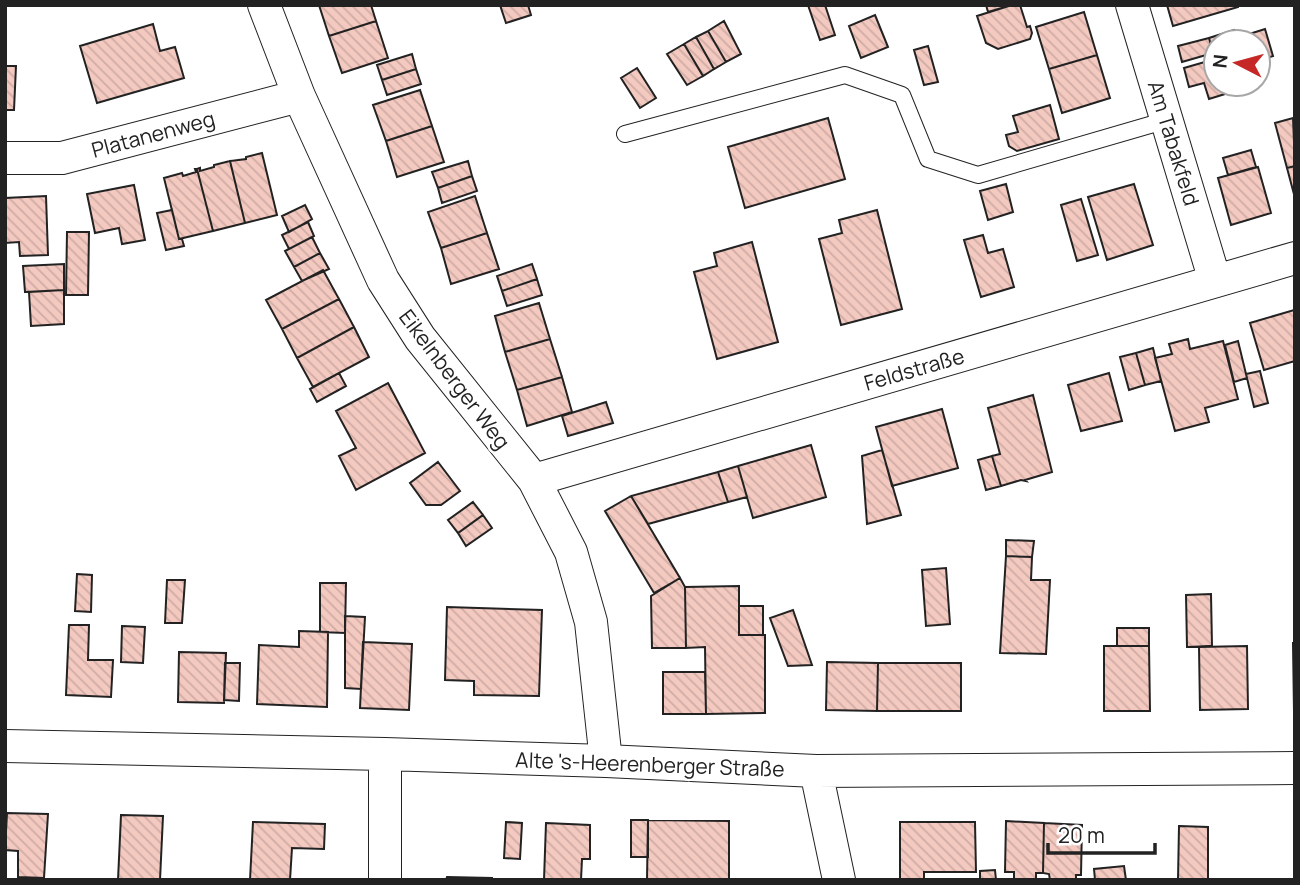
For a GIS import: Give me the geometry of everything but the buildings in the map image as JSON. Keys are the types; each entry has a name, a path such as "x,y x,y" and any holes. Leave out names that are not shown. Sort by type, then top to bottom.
{"street":[{"name":"Eikelnberger Weg","path":"264,5 299,96 383,279 420,338 534,480 571,552 591,622 606,761"},
{"name":"Am Tabakfeld","path":"1132,5 1215,281"},
{"name":"Platanenweg","path":"5,158 62,158 299,96"},
{"name":"Feldstraße","path":"534,480 1295,258"},
{"name":"Alte 's-Heerenberger Straße","path":"5,746 385,754 816,771 1295,768"},
{"path":"385,754 385,880"},
{"path":"816,771 839,880"}],"lane":[{"path":"625,134 845,75 902,95 928,159 978,175 1167,120"}]}
